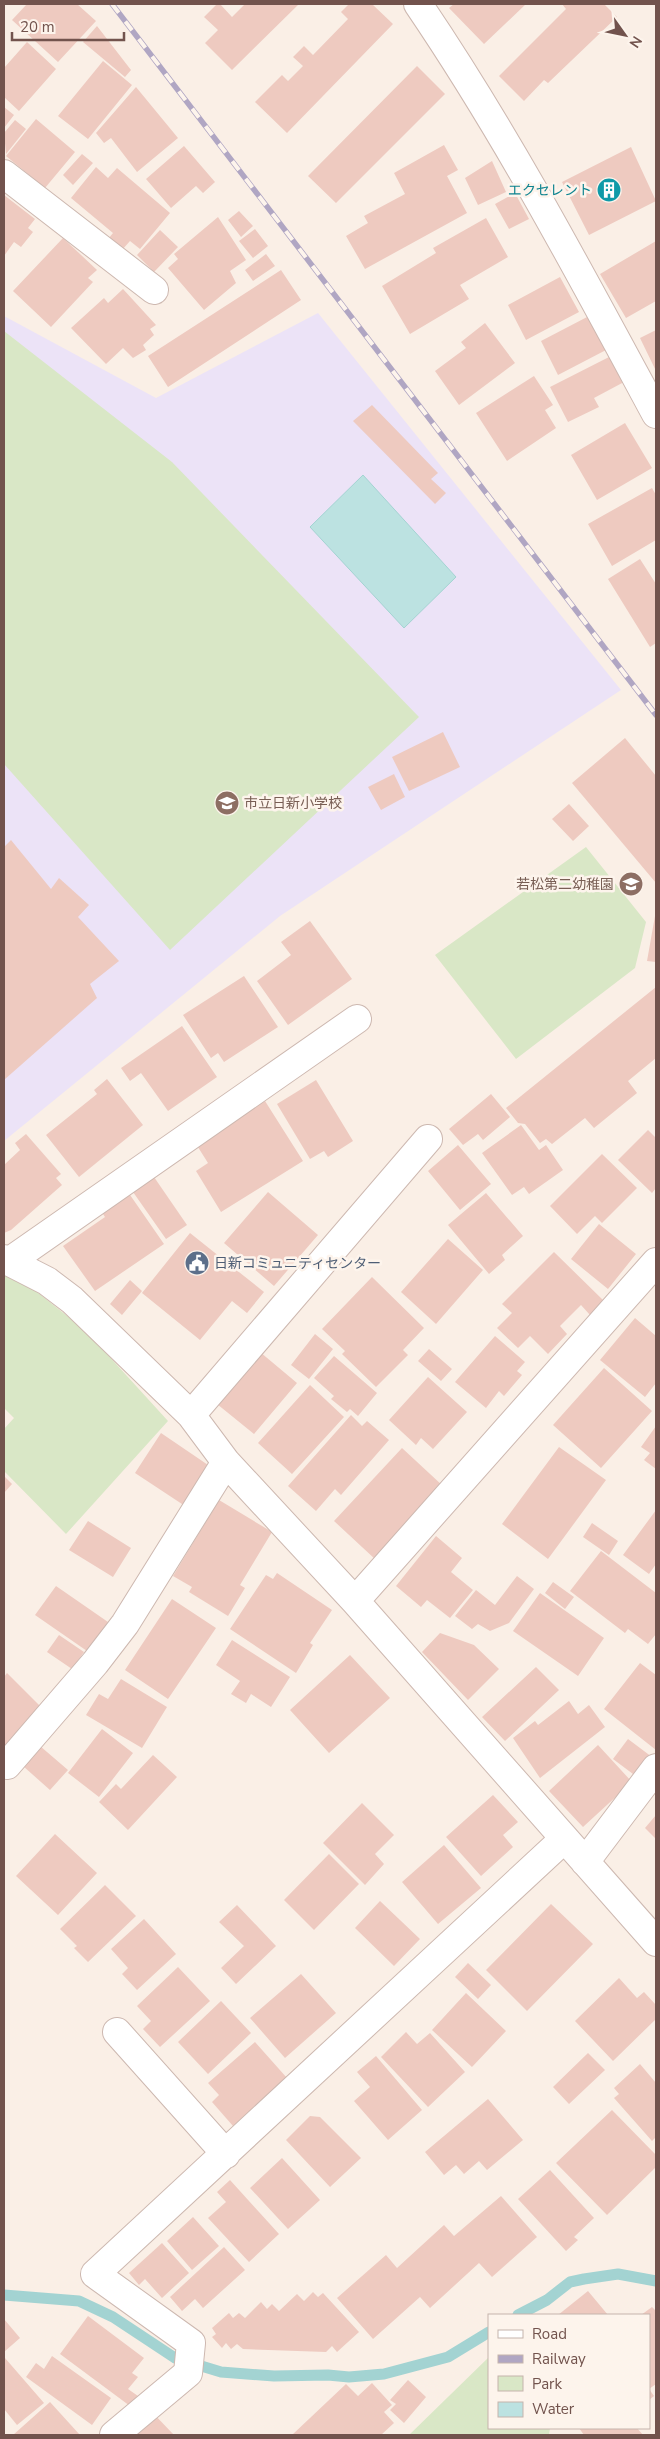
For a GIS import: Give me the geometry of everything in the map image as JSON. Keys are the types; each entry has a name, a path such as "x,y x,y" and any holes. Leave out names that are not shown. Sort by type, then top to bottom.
{"street":[{"path":"418,4 476,91 560,236 656,414"},
{"path":"4,174 154,290"},
{"path":"357,1019 7,1260 47,1281 72,1300 191,1415 226,1462 355,1601 656,1942"},
{"path":"191,1415 428,1139"},
{"path":"355,1601 656,1262"},
{"path":"7,1765 95,1664 125,1624 226,1462"},
{"path":"585,1862 656,1768"},
{"path":"114,2435 188,2373 191,2343 95,2274 564,1839"},
{"path":"117,2032 226,2154"}],"shaded area":[{"name":"市立日新小学校","path":"318,313 621,690 280,916 4,1141 4,316 156,398"}],"green space":[{"path":"4,331 172,462 419,717 170,950 4,764"},
{"path":"586,847 646,922 635,968 516,1059 435,955"},
{"path":"4,1274 32,1288 86,1331 168,1421 66,1534 4,1471 4,1429 14,1418 4,1408"},
{"path":"488,2358 488,2429 550,2429 549,2435 409,2435"}],"water":[{"path":"363,475 456,577 404,628 310,527"}],"building":[{"path":"27,4 77,4 96,21 58,62 12,20"},
{"path":"217,4 220,4 232,17 245,4 299,4 232,70 205,43 218,30 204,17"},
{"path":"349,4 372,4 393,24 287,133 255,102 282,75 288,81 303,66 293,57 304,46 313,55 348,19 341,12"},
{"path":"454,4 526,4 484,44 449,8"},
{"path":"562,4 604,4 617,17 548,83 544,80 524,101 499,76 566,9"},
{"path":"97,26 131,70 125,77 83,42"},
{"path":"27,42 56,69 19,111 4,97 4,68"},
{"path":"103,61 132,85 88,139 58,116"},
{"path":"417,66 445,94 336,203 308,176"},
{"path":"136,87 178,138 137,172 111,138 104,143 96,133"},
{"path":"4,107 14,115 4,128"},
{"path":"36,119 75,152 45,188 6,156"},
{"path":"15,120 26,129 6,154 4,133"},
{"path":"444,145 458,170 447,176 467,213 365,269 346,236 368,223 364,216 405,194 394,173"},
{"path":"184,146 215,182 203,193 196,186 171,208 146,179"},
{"name":"エクセレント","path":"631,147 656,201 589,235 562,182"},
{"path":"82,154 93,163 73,185 63,175"},
{"path":"492,161 506,192 478,205 465,178"},
{"path":"96,167 108,178 117,168 170,213 140,249 130,241 122,250 108,239 113,233 71,198"},
{"path":"515,193 529,219 509,229 495,204"},
{"path":"4,195 35,219 28,228 33,232 21,247 14,242 4,256"},
{"path":"239,211 253,226 241,237 228,220"},
{"path":"218,217 246,260 230,271 236,283 204,310 168,268 178,259 174,254"},
{"path":"486,218 508,257 460,285 469,299 410,334 382,286 436,253 433,248"},
{"path":"255,229 268,246 253,258 239,241"},
{"path":"160,230 178,247 154,272 137,255"},
{"path":"63,238 97,270 88,278 93,282 51,327 13,291"},
{"path":"656,241 656,301 626,318 600,274"},
{"path":"266,254 275,266 253,281 245,270"},
{"path":"281,270 301,300 168,387 148,356"},
{"path":"560,277 579,312 526,340 508,305"},
{"path":"123,289 156,325 150,329 154,335 143,345 146,350 133,358 123,348 106,364 71,328 104,298 108,303"},
{"path":"589,316 606,350 558,375 541,341"},
{"path":"485,323 515,363 459,405 435,371 466,348 461,342"},
{"path":"656,330 656,371 640,338"},
{"path":"611,356 624,382 594,398 599,407 568,422 550,387"},
{"path":"534,376 553,405 545,410 556,428 507,461 476,413"},
{"path":"372,405 438,473 431,479 446,493 435,504 353,421"},
{"path":"625,423 652,468 597,500 571,455"},
{"path":"652,488 656,495 656,540 612,566 588,524"},
{"path":"640,559 656,584 656,643 650,647 608,579"},
{"path":"443,732 460,767 409,791 392,757"},
{"path":"625,738 656,776 656,883 572,783"},
{"path":"394,774 405,797 381,810 368,787"},
{"path":"569,804 589,826 573,841 552,819"},
{"path":"11,840 51,889 59,878 89,905 78,917 119,961 90,984 97,998 4,1080 4,847"},
{"path":"656,916 656,962 647,961"},
{"path":"310,921 352,979 288,1025 257,981 291,955 281,942"},
{"path":"244,976 278,1027 224,1062 218,1053 211,1058 183,1015"},
{"path":"656,987 656,1058 628,1081 637,1093 594,1128 585,1118 552,1144 546,1139 540,1143 525,1124 518,1123 506,1108"},
{"path":"182,1026 217,1077 168,1111 141,1073 130,1081 121,1068"},
{"path":"107,1079 143,1125 79,1177 46,1135 97,1094 94,1090"},
{"path":"316,1080 353,1141 328,1157 324,1151 310,1159 277,1104"},
{"path":"491,1094 510,1117 483,1140 478,1134 463,1145 449,1129"},
{"path":"265,1101 303,1161 221,1212 196,1171 208,1163 196,1144"},
{"path":"521,1125 539,1150 546,1145 563,1170 529,1194 524,1187 512,1195 482,1153"},
{"path":"648,1130 656,1138 656,1188 652,1193 618,1160"},
{"path":"26,1134 61,1174 56,1178 62,1185 11,1230 4,1233 4,1165 20,1150 15,1143"},
{"path":"458,1145 491,1184 460,1210 428,1171"},
{"path":"602,1154 637,1188 602,1223 595,1216 577,1234 550,1206"},
{"path":"154,1177 187,1225 166,1239 133,1192"},
{"path":"128,1192 164,1244 95,1291 63,1246 105,1217 101,1211"},
{"path":"268,1192 318,1235 274,1286 224,1243"},
{"path":"486,1193 523,1236 502,1255 505,1260 489,1274 448,1225"},
{"path":"599,1224 636,1254 608,1289 571,1259"},
{"name":"日新コミュニティセンター","path":"190,1233 264,1292 247,1313 232,1301 200,1340 142,1293"},
{"path":"448,1239 483,1270 436,1324 401,1292"},
{"path":"554,1252 604,1301 590,1315 581,1305 560,1326 567,1334 548,1354 530,1336 518,1348 497,1328 512,1313 502,1304"},
{"path":"372,1277 424,1328 403,1350 408,1355 376,1387 342,1354 345,1351 322,1329"},
{"path":"130,1280 142,1291 122,1315 110,1304"},
{"path":"635,1318 656,1336 656,1383 645,1397 600,1360"},
{"path":"315,1334 333,1349 309,1379 291,1365"},
{"path":"495,1336 525,1362 517,1371 522,1375 504,1396 499,1391 486,1408 455,1382"},
{"path":"429,1349 452,1369 441,1381 418,1361"},
{"path":"260,1352 297,1383 254,1434 217,1404"},
{"path":"334,1356 377,1393 358,1416 350,1409 347,1412 331,1399 334,1396 314,1378"},
{"path":"604,1368 652,1411 601,1468 553,1425"},
{"path":"428,1377 467,1412 433,1449 421,1438 416,1445 389,1420"},
{"path":"310,1385 344,1417 292,1474 258,1443"},
{"path":"351,1415 362,1426 367,1421 389,1440 341,1495 335,1489 316,1511 288,1486"},
{"path":"656,1426 656,1469 644,1460 650,1453 641,1447"},
{"path":"161,1433 211,1467 185,1506 135,1473"},
{"path":"559,1447 606,1480 548,1559 502,1524"},
{"path":"402,1448 443,1486 376,1560 334,1521"},
{"path":"4,1476 12,1484 4,1493"},
{"path":"219,1500 272,1532 240,1585 245,1588 228,1616 189,1592 192,1587 173,1576"},
{"path":"656,1510 656,1564 649,1574 623,1555"},
{"path":"88,1521 131,1548 113,1577 69,1550"},
{"path":"592,1523 618,1541 609,1555 583,1537"},
{"path":"436,1536 462,1558 451,1572 473,1590 450,1618 427,1600 421,1607 396,1586"},
{"path":"601,1551 656,1593 656,1634 648,1644 628,1629 625,1633 570,1591"},
{"path":"277,1573 332,1610 310,1643 313,1645 296,1673 230,1629 266,1575 273,1579"},
{"path":"517,1576 534,1589 509,1623 490,1631 478,1624 472,1629 455,1616 476,1590 495,1605"},
{"path":"553,1582 574,1597 565,1609 545,1593"},
{"path":"56,1586 108,1622 87,1651 35,1615"},
{"path":"540,1593 604,1638 578,1676 513,1631"},
{"path":"172,1599 216,1628 168,1699 125,1670"},
{"path":"440,1633 474,1645 499,1669 468,1700 422,1652"},
{"path":"59,1635 84,1652 72,1669 47,1652"},
{"path":"232,1640 290,1677 271,1707 251,1694 246,1703 231,1694 240,1681 216,1665"},
{"path":"350,1655 390,1698 329,1753 290,1710"},
{"path":"640,1663 656,1675 656,1750 604,1709"},
{"path":"536,1667 559,1690 505,1741 482,1717"},
{"path":"7,1673 42,1708 4,1747 4,1677"},
{"path":"121,1679 167,1707 142,1748 86,1715 99,1694 108,1699"},
{"path":"569,1701 578,1714 589,1705 605,1727 540,1778 513,1738 535,1721 538,1725"},
{"path":"102,1729 133,1753 99,1797 68,1773"},
{"path":"628,1739 652,1757 637,1777 613,1759"},
{"path":"598,1745 632,1782 583,1827 549,1791"},
{"path":"40,1746 68,1770 50,1790 23,1766"},
{"path":"153,1755 177,1777 128,1830 99,1802 116,1784 121,1789"},
{"path":"493,1795 518,1822 503,1835 513,1847 481,1876 446,1837"},
{"path":"362,1803 394,1835 375,1854 384,1864 365,1885 323,1843"},
{"path":"656,1815 656,1839 645,1828"},
{"path":"55,1834 97,1873 58,1915 16,1876"},
{"path":"444,1845 481,1888 438,1924 402,1882"},
{"path":"329,1854 359,1884 314,1930 284,1900"},
{"path":"105,1885 136,1916 88,1962 74,1948 77,1946 60,1929"},
{"path":"380,1901 420,1939 394,1966 355,1928"},
{"path":"551,1904 593,1944 527,2011 486,1970"},
{"path":"237,1905 276,1946 236,1984 221,1968 244,1946 219,1922"},
{"path":"144,1919 176,1954 137,1990 122,1974 128,1968 111,1949"},
{"path":"468,1963 491,1985 478,1999 455,1977"},
{"path":"178,1967 210,2001 160,2047 143,2029 151,2021 137,2006"},
{"path":"301,1974 336,2013 285,2058 250,2018"},
{"path":"619,1978 637,1998 644,1992 656,2005 656,2019 613,2061 575,2021"},
{"path":"466,1993 506,2031 472,2067 432,2030"},
{"path":"221,2001 251,2033 208,2074 178,2042"},
{"path":"406,2032 417,2044 430,2033 465,2072 428,2107 381,2057"},
{"path":"255,2042 287,2078 233,2126 212,2102 219,2095 208,2083"},
{"path":"588,2053 605,2070 569,2104 553,2087"},
{"path":"376,2056 422,2110 388,2140 354,2101 370,2087 357,2072"},
{"path":"640,2064 656,2083 656,2137 652,2141 614,2098 619,2094 614,2088"},
{"path":"488,2099 523,2140 487,2170 479,2161 464,2174 456,2165 444,2175 425,2152"},
{"path":"612,2110 656,2155 656,2167 607,2215 556,2163"},
{"path":"310,2116 320,2117 361,2158 330,2187 286,2140"},
{"path":"282,2158 320,2200 288,2229 250,2188"},
{"path":"550,2170 594,2218 574,2237 578,2240 566,2251 518,2199"},
{"path":"230,2180 279,2234 249,2262 208,2218 226,2202 217,2192"},
{"path":"501,2196 537,2237 492,2277 479,2263 430,2308 420,2297 373,2339 337,2298 386,2255 397,2268 444,2225 454,2236"},
{"path":"193,2217 219,2246 192,2270 167,2241"},
{"path":"162,2243 189,2273 162,2298 145,2279 139,2285 129,2273"},
{"path":"224,2247 245,2270 203,2308 195,2299 182,2311 170,2297"},
{"path":"588,2291 607,2314 559,2314"},
{"path":"313,2292 318,2297 323,2293 359,2332 337,2352 332,2346 326,2352 243,2349 237,2344 231,2349 226,2343 222,2348 212,2337 216,2334 212,2328 229,2313 233,2318 239,2313 245,2318 261,2302 267,2309 272,2304 279,2311 297,2294 304,2301"},
{"path":"652,2307 656,2311 656,2384 650,2388 650,2314 642,2314"},
{"path":"88,2316 144,2358 132,2373 138,2377 128,2389 138,2396 130,2406 60,2354"},
{"path":"4,2319 20,2338 4,2352"},
{"path":"52,2356 111,2398 92,2425 26,2377 36,2363 44,2369"},
{"path":"5,2358 44,2403 17,2425 4,2409"},
{"path":"408,2380 426,2397 404,2423 390,2410 396,2404 390,2400"},
{"path":"372,2383 392,2405 384,2412 394,2423 381,2435 292,2435 346,2384 358,2396"},
{"path":"650,2390 654,2396 650,2399"},
{"path":"50,2402 80,2435 13,2435"},
{"path":"151,2411 174,2435 124,2435"},
{"path":"580,2429 638,2429 643,2435 584,2435"}],"waterway":[{"path":"520,2314 547,2300 570,2282 618,2274 656,2281"},
{"path":"4,2295 79,2301 113,2317 175,2358 221,2372 274,2376 328,2375 349,2377 384,2374 448,2357 488,2333"}],"railway":[{"path":"112,4 656,715"}],"place":[{"name":"エクセレント","path":"609,190"},
{"name":"市立日新小学校","path":"227,803"},
{"name":"若松第二幼稚園","path":"631,884"},
{"name":"日新コミュニティセンター","path":"197,1263"}]}
